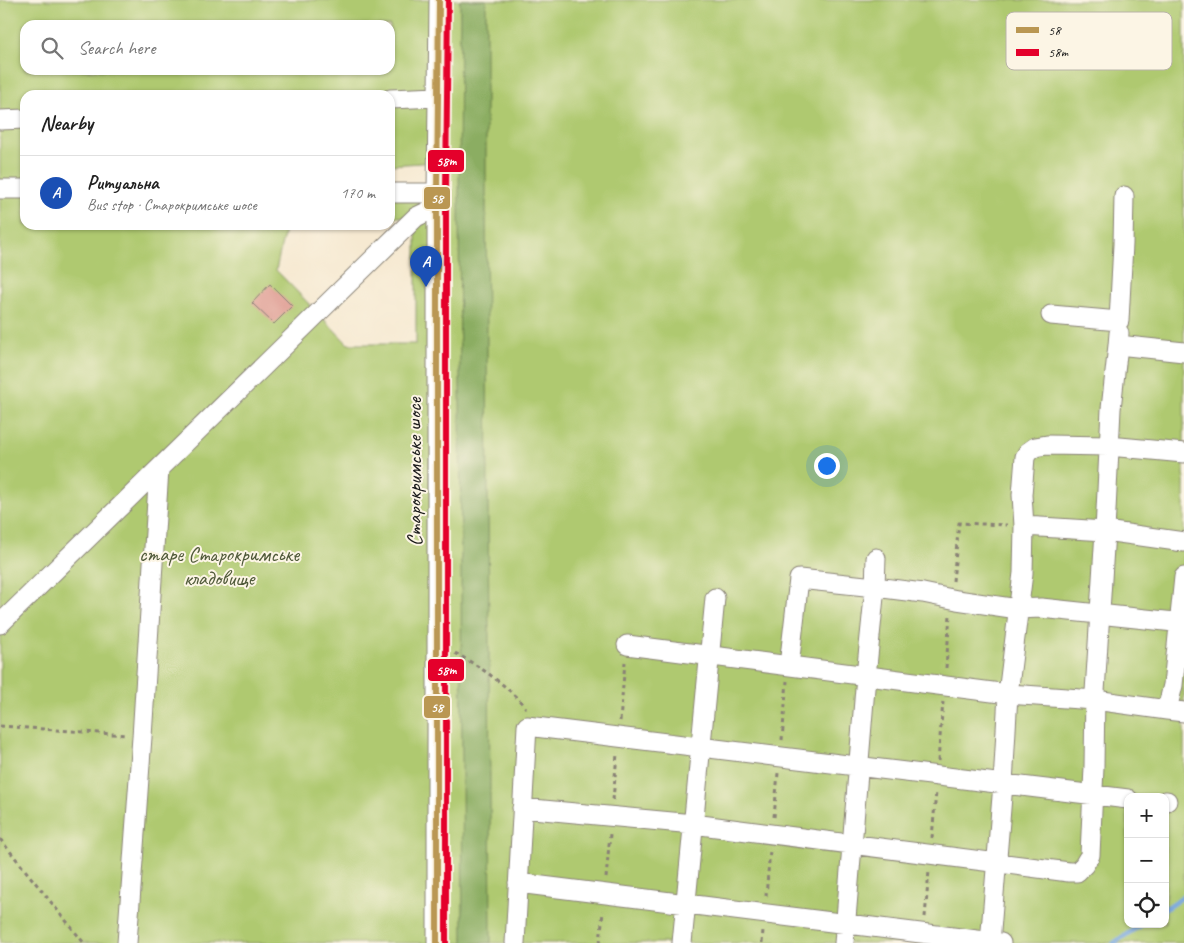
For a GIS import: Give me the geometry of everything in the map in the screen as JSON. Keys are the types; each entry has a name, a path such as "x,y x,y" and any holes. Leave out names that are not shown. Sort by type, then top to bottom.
{"street":[{"name":"Старокримське шосе","path":"437,943 437,200 439,0"},
{"path":"395,99 438,97"},
{"path":"0,120 20,119"},
{"path":"0,189 20,189"},
{"path":"395,194 437,200"},
{"path":"522,808 693,824 1069,872 1077,872 1084,865 1090,855 1095,700 1111,409 1118,345 1124,196"},
{"path":"0,624 416,217 437,200"},
{"path":"1051,315 1119,321"},
{"path":"1118,345 1184,352"},
{"path":"518,883 994,942 997,862 1008,694 1023,573 1024,526 1022,495 1025,458 1028,452 1035,447 1047,445 1109,446 1184,453"},
{"path":"127,943 159,469"},
{"path":"1024,526 1105,531 1184,542"},
{"path":"844,943 876,558"},
{"path":"627,645 1008,694 1095,700 1175,711 1173,685 1182,622 1184,577"},
{"path":"789,666 799,578 923,593 1018,609 1041,608 1182,622"},
{"path":"682,943 708,655 715,598"},
{"path":"515,943 526,726 1124,799"}],"path":[{"path":"437,644 477,665 518,698 543,728"},
{"path":"600,943 627,645"},
{"path":"762,943 789,666"},
{"path":"0,726 142,736"},
{"path":"0,839 84,943"}],"green space":[{"name":"старе Старокримське кладовище","path":"0,0 1184,0 1184,943 0,943 0,189 20,189 20,230 285,230 276,270 348,344 416,344 416,217 395,217 395,193 437,193 437,162 395,165 395,90 20,90 20,185 0,187"},
{"path":"460,0 486,0 491,943 463,943 459,199"}],"building":[{"path":"270,284 292,306 274,324 252,303"}],"waterway":[{"path":"1169,906 1184,896"},
{"path":"1114,943 1136,928"}],"transit line":[{"name":"58","path":"437,943 437,193 439,0"},
{"name":"58т","path":"446,943 446,193 448,0"}],"place":[{"name":"Ритуальна","path":"426,287"}]}
